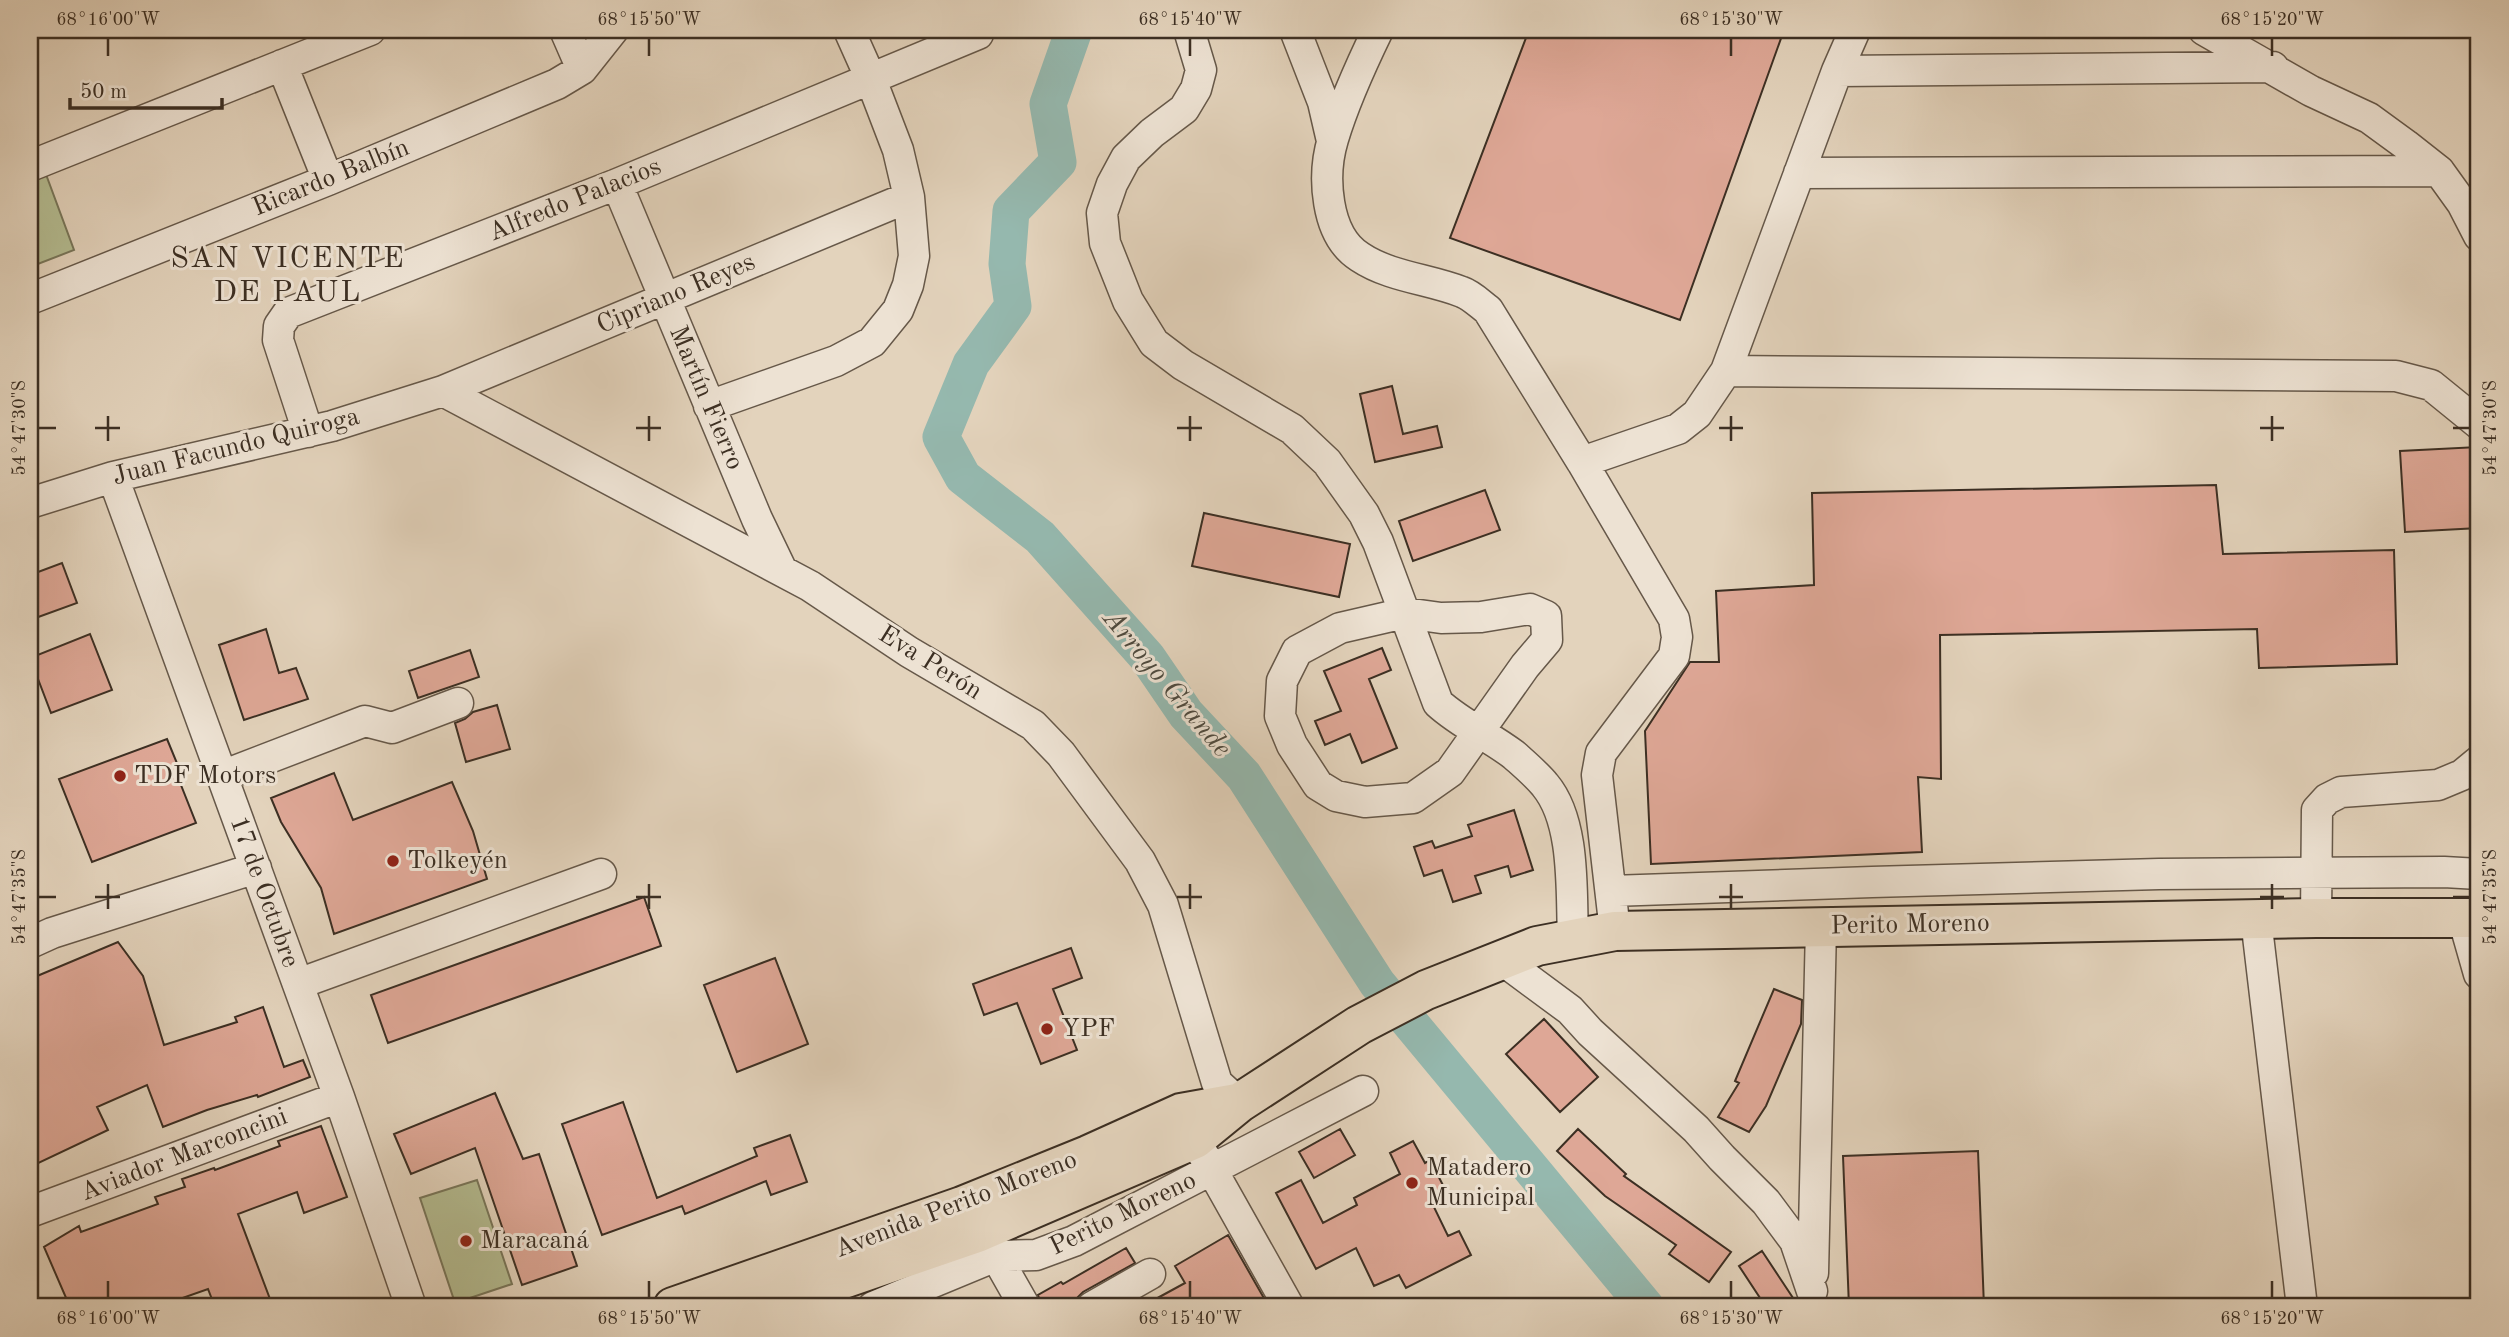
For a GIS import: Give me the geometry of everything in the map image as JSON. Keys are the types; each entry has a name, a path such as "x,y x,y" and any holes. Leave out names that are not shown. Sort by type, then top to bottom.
{"main road":[{"name":"Perito Moreno","path":"1359,1025 1426,990 1501,959 1537,946 1615,932 2316,918 2471,918"},
{"name":"Avenida Perito Moreno","path":"762,1307 978,1232 1088,1155 1196,1141 1239,1103 1359,1025"},
{"name":"Avenida Perito Moreno","path":"673,1307 978,1232"}],"street":[{"path":"30,166 370,30"},
{"path":"565,30 582,69"},
{"name":"Ricardo Balbín","path":"30,299 328,180 557,84 582,69 613,30"},
{"path":"709,406 836,361 872,342 898,310 908,285 914,256 909,197 898,150 849,30"},
{"path":"1189,30 1201,70 1196,89 1184,109 1152,132 1126,158 1112,184 1102,214 1105,243 1128,301 1154,343 1183,365 1292,429 1327,462 1364,514 1378,542 1438,703 1452,716 1514,755 1546,786 1560,811 1567,836 1573,938"},
{"path":"1296,30 1322,102 1332,141"},
{"path":"1378,30 1360,67 1332,141 1328,194 1332,219 1339,236 1359,257 1388,270 1464,292 1488,310 1582,462 1674,619 1677,637 1674,656 1601,753 1599,761 1597,775 1615,932"},
{"path":"1582,462 1678,429 1697,414 1726,371 1837,71 1855,30"},
{"path":"2204,30 2311,91 2369,118 2440,171 2462,203 2479,236"},
{"name":"Alfredo Palacios","path":"308,432 278,340 279,326 288,313 617,184 977,32"},
{"path":"282,65 328,180"},
{"path":"1837,71 2273,67"},
{"path":"1799,173 2440,171"},
{"name":"Martín Fierro","path":"617,184 757,519 782,571"},
{"name":"Cipriano Reyes","path":"443,391 909,197"},
{"path":"1726,371 2396,376 2431,385 2479,424"},
{"name":"Juan Facundo Quiroga","path":"30,503 113,477 308,432 443,391"},
{"name":"Eva Perón","path":"443,391 810,586 909,652 1033,726 1061,754 1140,861 1163,905 1217,1083 1239,1103"},
{"name":"17 de Octubre","path":"113,477 339,1097 411,1307"},
{"path":"1530,609 1546,616 1547,640 1450,772 1413,798 1365,802 1336,796 1318,785 1292,745 1280,716 1282,681 1297,651 1339,628 1405,612 1441,618 1481,617 1530,609"},
{"path":"222,776 365,721 392,728 458,703"},
{"path":"2316,918 2317,810 2327,799 2341,792 2438,785 2462,775 2479,761"},
{"path":"30,943 52,933 256,868"},
{"path":"298,984 601,874"},
{"path":"1611,891 2159,874 2479,874"},
{"path":"2471,918 2479,975"},
{"path":"2256,919 2302,1307"},
{"path":"1812,1299 1821,927"},
{"path":"1501,959 1570,1010 1590,1032 1696,1129 1766,1202 1795,1241 1812,1299"},
{"name":"Perito Moreno","path":"873,1307 978,1232 1036,1255 1074,1241 1196,1141 1363,1091"},
{"name":"Aviador Marconcini","path":"30,1212 339,1097"},
{"path":"1196,1141 1289,1307"},
{"path":"978,1232 1025,1307"},
{"path":"1091,1307 1150,1274"}],"green space":[{"path":"44,169 74,250 30,267 30,174"},
{"name":"Maracaná","path":"477,1180 512,1284 455,1303 420,1198"}],"building":[{"path":"1529,30 1784,30 1680,320 1450,238"},
{"path":"1392,386 1403,434 1437,426 1442,447 1375,462 1360,394"},
{"path":"2478,447 2479,528 2405,532 2400,451"},
{"path":"2216,485 2223,554 2394,550 2397,664 2259,668 2257,629 1940,635 1941,779 1918,777 1922,852 1651,864 1645,731 1690,662 1719,662 1716,591 1814,585 1812,493"},
{"path":"1485,490 1500,530 1413,561 1399,521"},
{"path":"1204,513 1350,544 1339,597 1192,566"},
{"path":"62,563 77,603 30,620 30,575"},
{"path":"266,629 279,673 296,668 308,699 244,720 219,645"},
{"path":"90,634 112,690 51,713 30,658"},
{"path":"1382,648 1391,670 1369,679 1397,748 1362,763 1350,734 1325,745 1315,721 1341,711 1324,671"},
{"path":"470,650 479,677 418,698 409,671"},
{"path":"497,705 510,749 466,762 455,723 473,712"},
{"path":"167,739 181,773 177,775 196,823 92,862 59,779"},
{"name":"Tolkeyén","path":"334,773 353,820 452,782 473,831 487,879 334,934 321,888 281,822 271,798"},
{"path":"1514,810 1533,870 1511,877 1508,866 1475,876 1481,893 1453,902 1442,870 1424,876 1414,847 1432,841 1435,848 1472,836 1468,825"},
{"path":"644,897 661,946 388,1043 371,995"},
{"path":"118,942 143,976 164,1045 237,1022 235,1017 263,1007 284,1067 303,1060 310,1077 258,1097 257,1095 207,1110 163,1127 147,1085 97,1107 108,1130 30,1167 30,979"},
{"path":"1071,948 1082,978 1053,989 1077,1050 1041,1064 1017,1003 984,1015 973,984"},
{"path":"775,958 808,1044 737,1072 704,985"},
{"path":"1774,989 1802,1000 1801,1024 1766,1106 1749,1132 1718,1117 1739,1083 1735,1081"},
{"path":"1544,1019 1598,1077 1560,1112 1506,1054"},
{"path":"495,1093 523,1159 539,1154 577,1266 522,1285 475,1148 411,1174 394,1134"},
{"path":"623,1102 657,1198 757,1156 754,1148 790,1135 807,1182 771,1195 766,1181 685,1214 682,1206 602,1235 562,1124"},
{"path":"321,1126 347,1197 304,1213 297,1192 238,1214 273,1307 215,1307 208,1289 157,1307 70,1307 44,1247 79,1226 81,1232 158,1204 155,1197 185,1187 182,1179 280,1146 278,1141"},
{"name":"Matadero Municipal","path":"1340,1129 1355,1155 1314,1178 1299,1152"},
{"path":"1578,1129 1626,1174 1624,1176 1731,1252 1709,1282 1669,1254 1676,1245 1605,1196 1557,1151"},
{"path":"1413,1141 1425,1163 1430,1160 1447,1193 1431,1201 1448,1236 1459,1231 1471,1255 1406,1288 1399,1275 1374,1286 1356,1248 1316,1269 1276,1193 1301,1180 1323,1223 1357,1205 1354,1198 1400,1174 1390,1153"},
{"path":"1978,1151 1984,1307 1849,1307 1843,1156"},
{"path":"1228,1235 1269,1307 1141,1307 1185,1283 1175,1266"},
{"path":"1126,1248 1135,1263 1083,1292 1073,1302 1075,1307 1042,1307 1038,1295"},
{"path":"1762,1251 1799,1307 1766,1307 1739,1266"}],"waterway":[{"name":"Arroyo Grande","path":"1074,30 1048,104 1058,162 1011,211 1007,264 1013,306 971,364 941,437 963,477 1040,537 1147,657 1186,714 1244,776 1377,983 1646,1307"}],"place":[{"name":"TDF Motors","path":"120,776"},
{"name":"Tolkeyén","path":"393,861"},
{"name":"YPF","path":"1047,1029"},
{"name":"Matadero Municipal","path":"1412,1183"},
{"name":"Maracaná","path":"466,1241"}],"district":[{"name":"SAN VICENTE DE PAUL","path":"288,276"}]}
